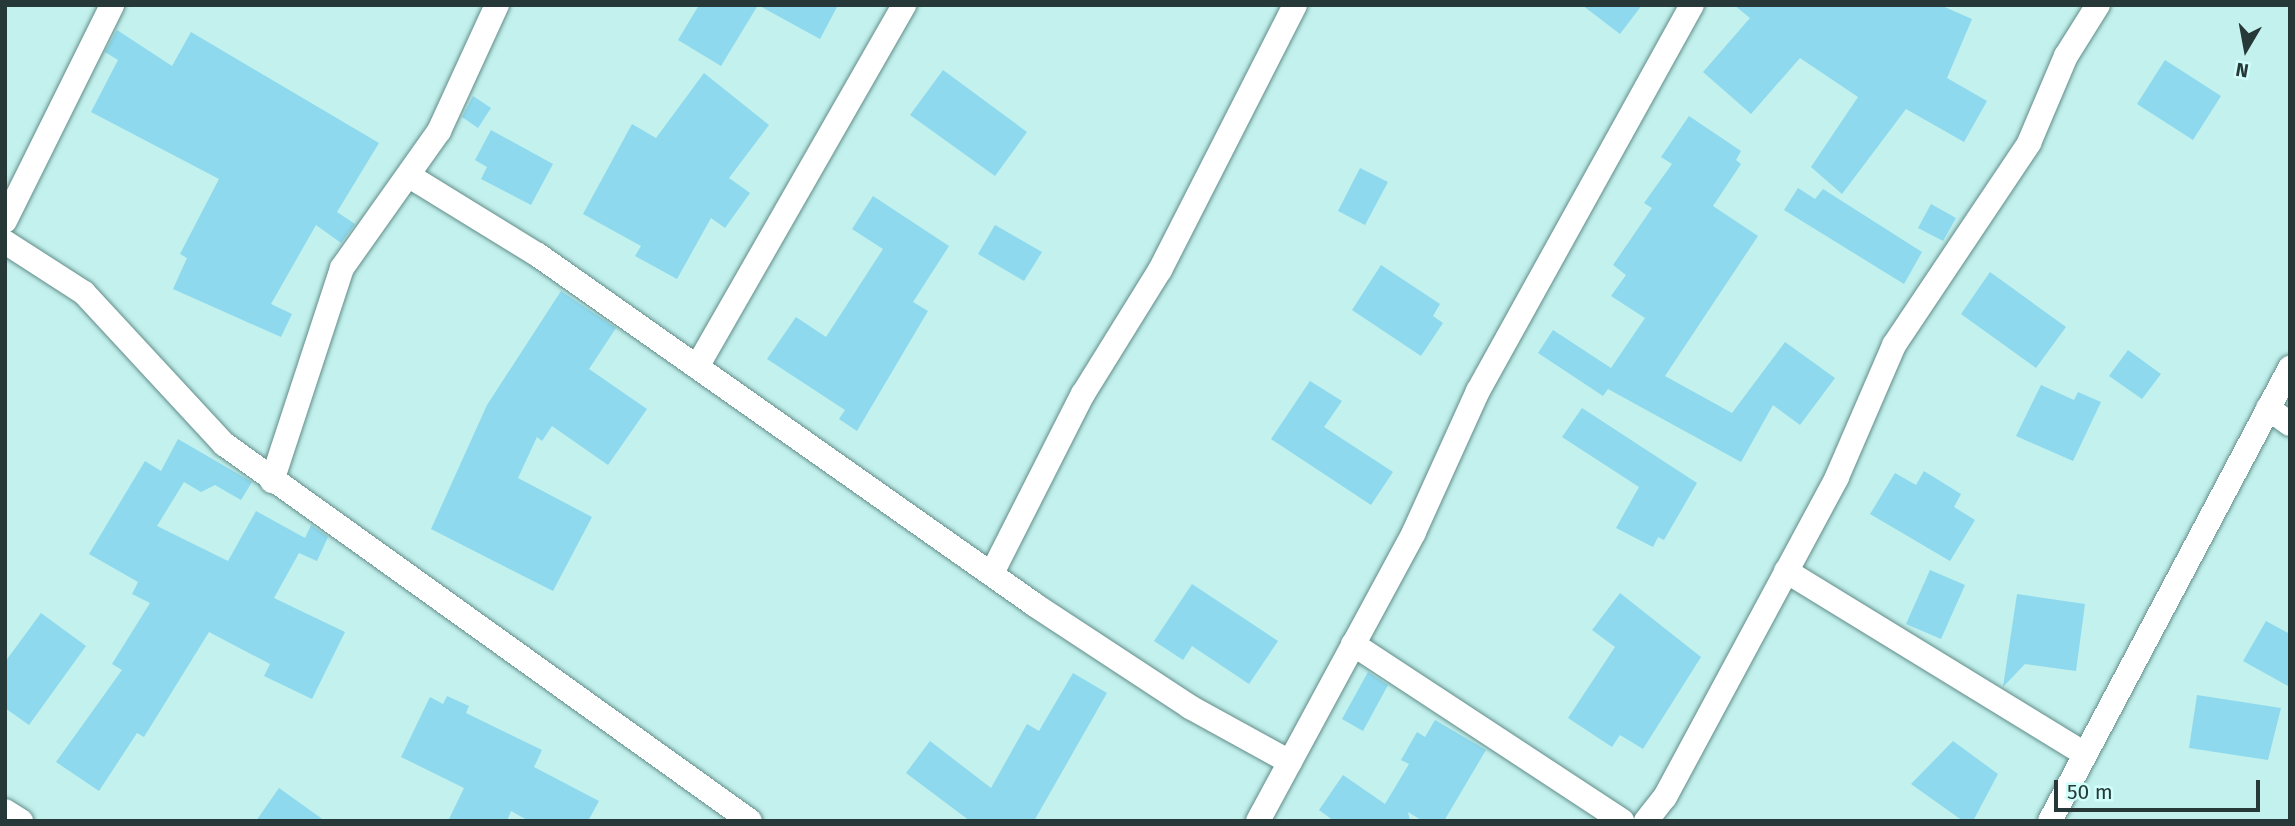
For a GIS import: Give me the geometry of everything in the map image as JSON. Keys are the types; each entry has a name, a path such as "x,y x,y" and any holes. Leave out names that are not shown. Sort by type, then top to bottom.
{"street":[{"path":"5,221 112,5"},
{"path":"272,481 342,268 411,177 497,5"},
{"path":"698,365 904,5"},
{"path":"992,573 1083,394 1160,270 1296,5"},
{"path":"1258,821 1353,644 1479,391 1692,5"},
{"path":"1646,821 1665,797 1837,477 1894,345 2029,143 2066,56 2098,5"},
{"path":"411,177 698,365 992,573 1190,707 1290,762"},
{"path":"5,243 84,293 223,444 750,821"},
{"path":"2050,821 2083,753 2290,368"},
{"path":"2268,408 2290,424"},
{"path":"1786,571 2083,753"},
{"path":"1353,644 1622,821"},
{"path":"5,811 21,821"}],"building":[{"path":"699,5 758,5 721,66 678,40"},
{"path":"758,5 838,5 820,39"},
{"path":"1582,5 1642,5 1620,34"},
{"path":"1734,5 1940,5 1972,19 1947,78 1987,101 1964,142 1906,109 1842,194 1811,167 1858,97 1800,58 1751,114 1703,72 1750,18"},
{"path":"117,30 172,66 191,32 379,143 337,212 355,224 341,243 316,225 271,304 292,314 281,337 173,289 187,258 180,254 219,179 91,112 118,60 105,52"},
{"path":"2165,60 2221,96 2193,140 2137,104"},
{"path":"943,70 1027,132 995,176 910,115"},
{"path":"704,73 769,125 729,178 750,193 725,228 711,218 677,279 635,256 641,246 583,214 632,124 656,138"},
{"path":"473,96 491,108 478,128 462,117"},
{"path":"1689,116 1741,151 1736,160 1741,164 1713,206 1758,236 1665,376 1732,413 1785,342 1835,378 1800,425 1773,405 1741,462 1608,389 1603,396 1538,353 1553,330 1611,368 1645,318 1611,296 1626,275 1613,265 1652,208 1644,203 1672,164 1661,157"},
{"path":"491,130 553,164 531,205 481,179 487,167 475,160"},
{"path":"1360,168 1388,182 1365,225 1338,211"},
{"path":"1798,188 1815,199 1823,189 1922,252 1904,284 1784,210"},
{"path":"873,196 949,246 913,302 928,311 857,431 839,419 845,410 767,359 796,317 826,337 883,249 852,229"},
{"path":"1931,204 1956,218 1943,241 1918,228"},
{"path":"995,225 1042,252 1024,281 978,254"},
{"path":"1381,265 1440,304 1433,316 1443,323 1421,356 1352,310"},
{"path":"1990,272 2066,327 2036,368 1961,314"},
{"path":"561,291 616,328 589,369 647,409 608,465 552,426 542,441 537,437 518,478 592,517 553,591 431,529 487,405"},
{"path":"2128,350 2161,374 2142,399 2109,376"},
{"path":"1310,381 1342,401 1324,427 1393,472 1371,505 1271,439"},
{"path":"2041,385 2074,400 2078,392 2101,402 2073,461 2016,436"},
{"path":"1582,408 1697,483 1664,540 1658,537 1653,547 1616,528 1639,487 1562,437"},
{"path":"178,439 252,482 241,500 215,485 201,492 184,482 157,526 228,561 256,511 305,538 311,525 328,537 317,561 299,553 274,598 345,632 312,699 264,676 270,664 209,632 144,737 137,733 99,791 56,762 122,670 112,664 150,603 132,594 138,582 89,554 145,461 161,471"},
{"path":"1924,471 1961,494 1954,507 1975,520 1950,561 1870,514 1895,473 1916,485"},
{"path":"1930,570 1965,585 1941,639 1906,624"},
{"path":"1192,584 1278,641 1249,684 1192,646 1183,660 1154,641"},
{"path":"1620,593 1701,657 1643,749 1620,735 1612,747 1568,718 1615,647 1592,630"},
{"path":"2017,594 2085,604 2076,671 2025,664 2003,687"},
{"path":"41,613 86,646 29,725 5,708 5,662"},
{"path":"2266,621 2290,634 2290,687 2243,661"},
{"path":"1368,672 1388,685 1363,731 1342,719"},
{"path":"1073,673 1107,693 1034,821 970,821 906,773 930,741 991,788 1027,724 1039,731"},
{"path":"2197,695 2281,708 2268,760 2189,748"},
{"path":"447,696 469,706 466,713 542,750 534,767 599,801 588,821 529,821 511,811 507,821 448,821 464,788 401,757 430,697 443,704"},
{"path":"1435,720 1486,750 1444,821 1423,821 1408,812 1410,821 1334,821 1319,810 1343,775 1385,804 1409,764 1401,760 1417,732 1425,737"},
{"path":"1953,741 1998,774 1973,821 1963,821 1911,784"},
{"path":"279,788 325,821 256,821"}]}
